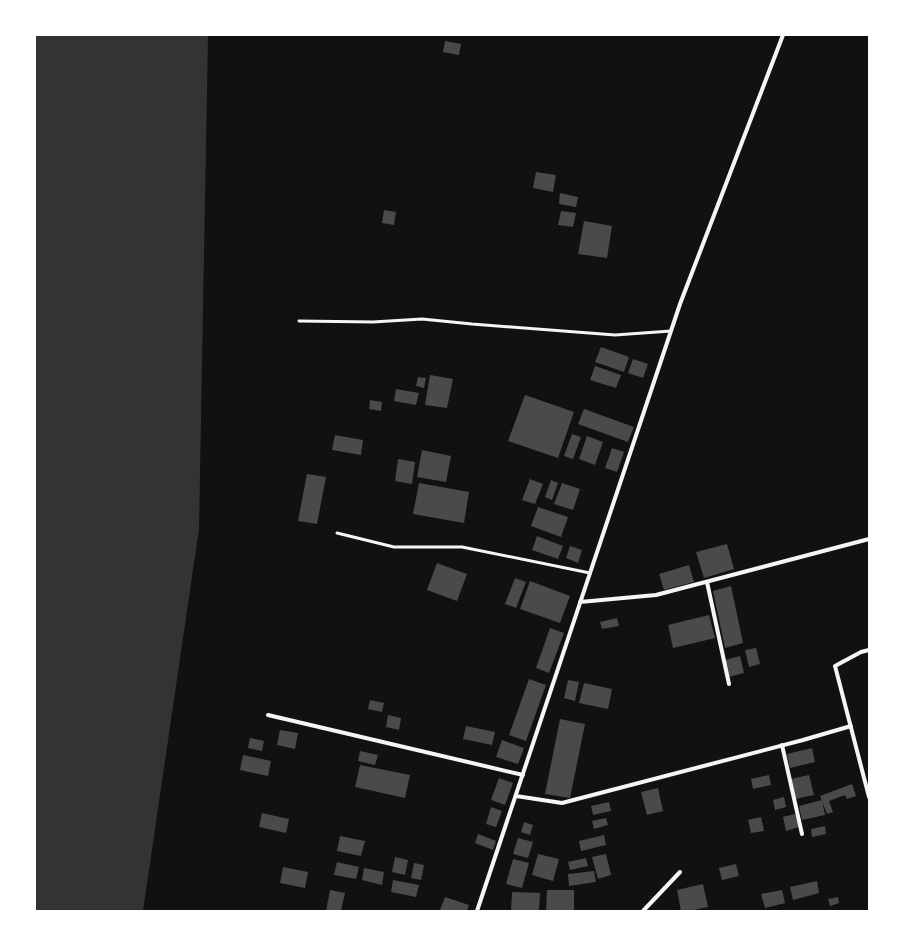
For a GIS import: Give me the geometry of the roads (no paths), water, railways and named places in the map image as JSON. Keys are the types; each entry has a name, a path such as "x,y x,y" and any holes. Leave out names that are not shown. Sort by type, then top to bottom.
{"street":[{"path":"477,911 671,330 783,35"},
{"path":"580,602 656,595 869,539"},
{"path":"707,582 729,684"},
{"path":"869,650 861,652 835,666 869,797"},
{"path":"268,715 523,775"},
{"path":"516,796 562,804 851,726"},
{"path":"782,745 802,834"},
{"path":"643,911 680,872"}],"lane":[{"path":"299,321 373,322 422,319 615,335 671,330"},
{"path":"337,534 394,547 462,548 590,573"}]}
